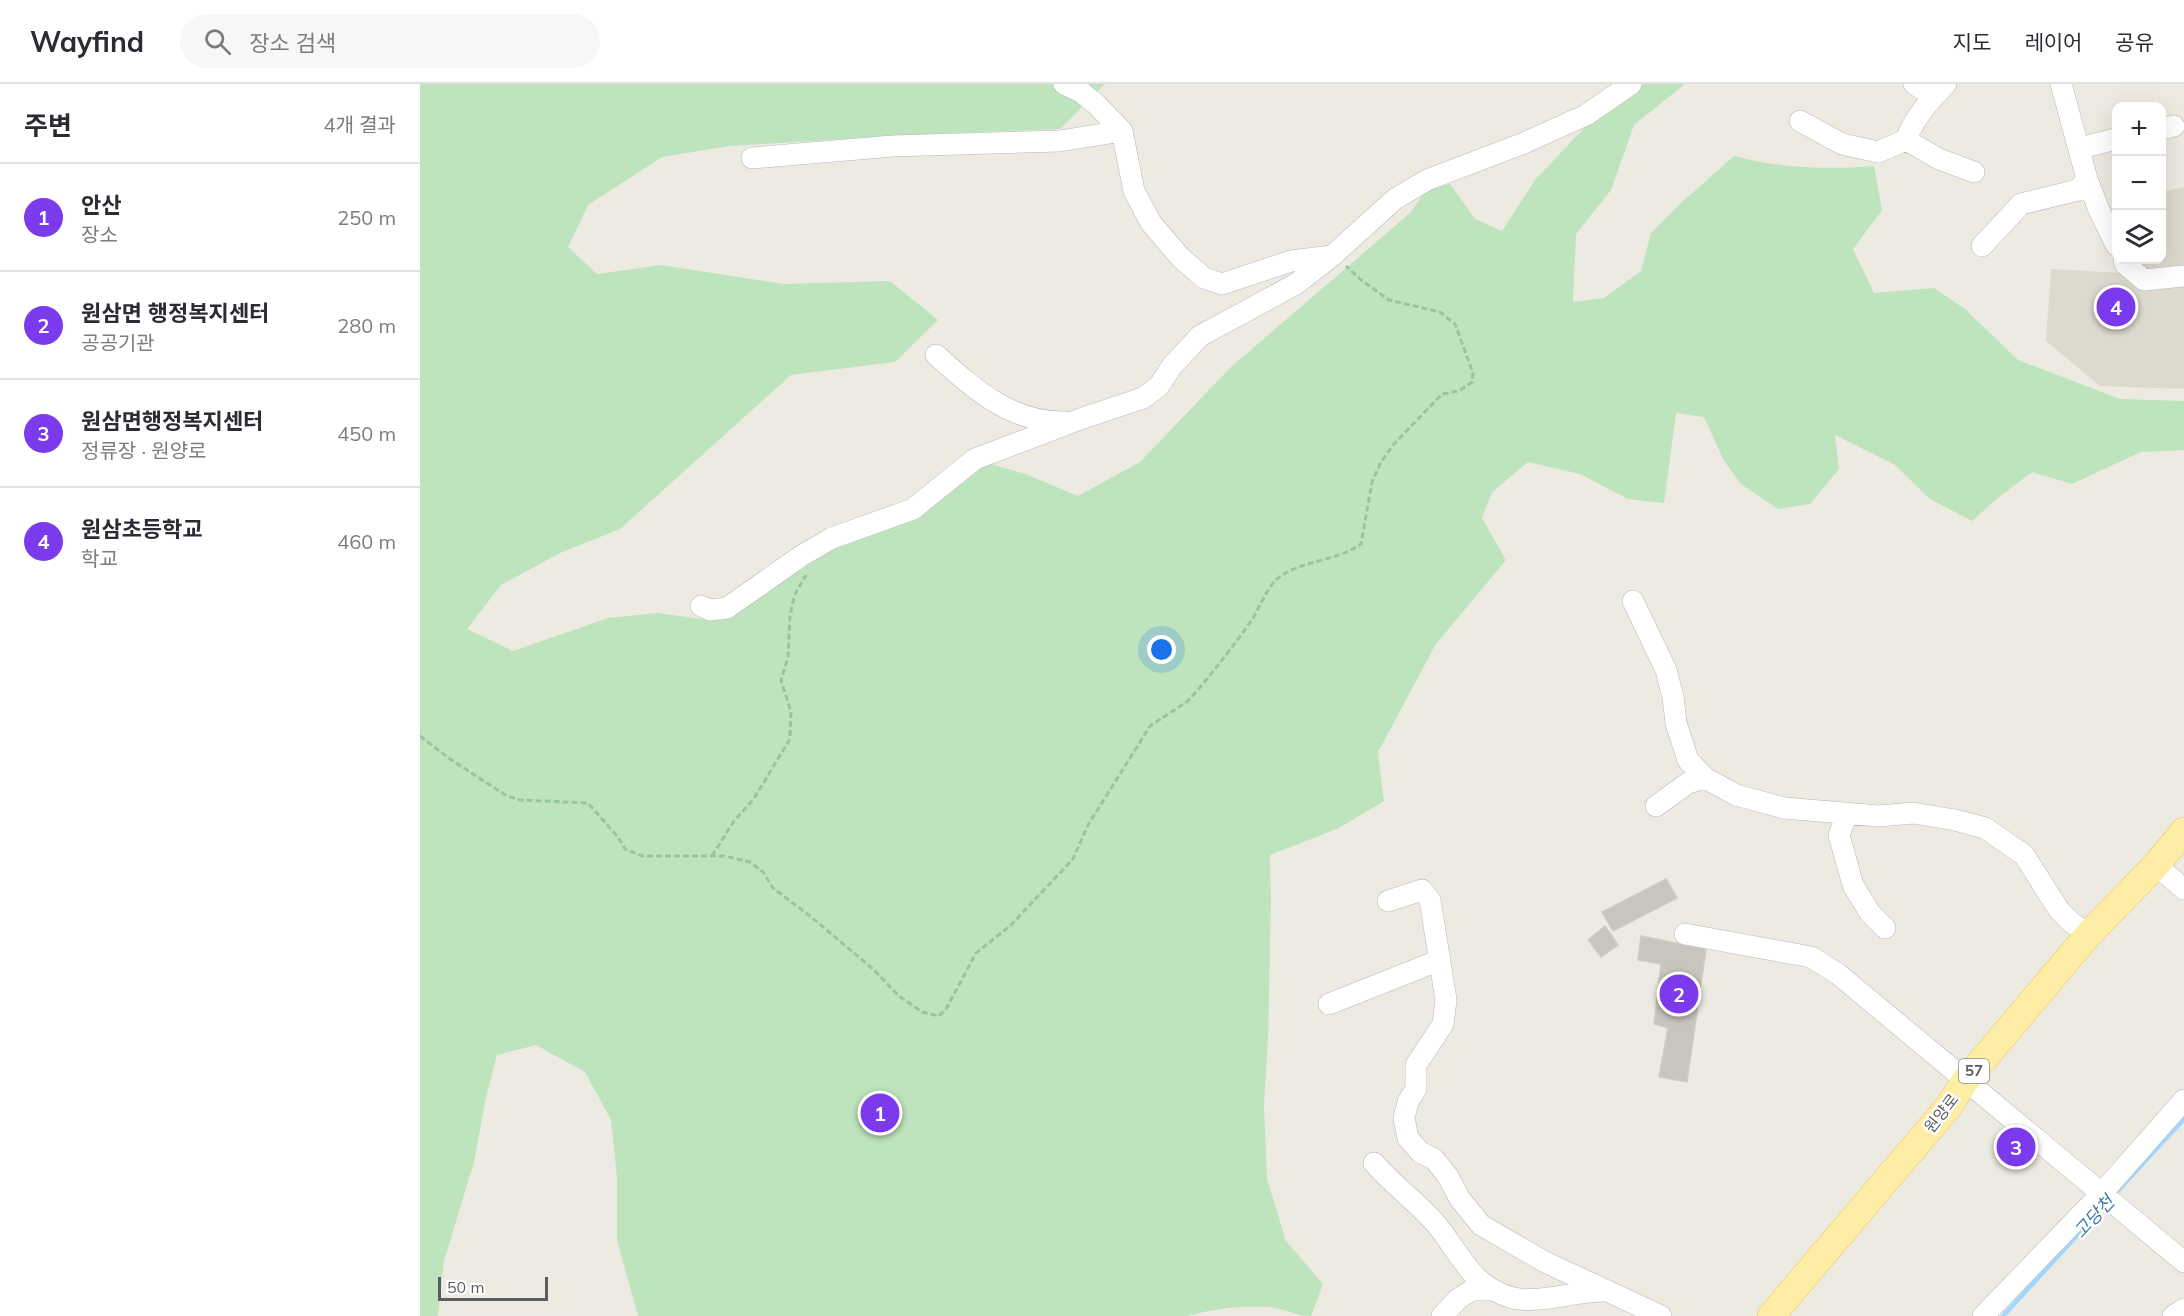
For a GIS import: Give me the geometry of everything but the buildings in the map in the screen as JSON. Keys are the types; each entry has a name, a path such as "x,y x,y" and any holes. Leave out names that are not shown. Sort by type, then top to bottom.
{"main road":[{"name":"원양로","path":"1780,1313 1949,1106 1965,1081 2089,934 2156,865 2184,831"}],"street":[{"path":"1064,84 1081,92 1122,130 1134,190 1151,223 1180,257 1204,278 1222,284 1291,261 1334,255"},
{"path":"700,606 710,610 728,608 801,556 832,538 913,509 975,459 1071,422 1143,398 1159,386 1172,366 1200,336 1296,284 1334,255 1395,199 1427,180 1524,143 1586,115 1630,84"},
{"path":"1914,84 1922,89 1944,86"},
{"path":"2061,84 2088,179 2112,237"},
{"path":"1800,121 1842,144 1878,152 1906,140 1910,129 1926,105 1944,86"},
{"path":"752,158 893,146 1060,141 1122,130"},
{"path":"1906,140 1939,159 1974,172"},
{"path":"2080,148 2112,140"},
{"path":"1982,246 2020,204 2078,190 2088,179"},
{"path":"2126,264 2144,280 2184,276"},
{"path":"936,355 962,378 1012,413 1044,422 1071,422"},
{"path":"1633,601 1666,670 1673,697 1676,723 1688,760 1705,778 1736,795 1784,808 1879,816 1913,813 1955,820 1984,828 2024,855 2059,910 2072,923 2089,934"},
{"path":"1656,806 1688,783 1705,778"},
{"path":"1847,814 1839,835 1853,885 1870,913 1885,928"},
{"path":"2156,865 2184,889"},
{"path":"1388,901 1422,890 1430,900 1446,1000 1443,1024 1416,1065 1416,1089 1408,1102 1404,1118 1408,1138 1420,1152 1434,1159 1447,1175 1460,1200 1481,1225 1545,1262 1661,1316"},
{"path":"1685,934 1811,957 1838,974 2184,1262"},
{"path":"1329,1004 1440,960"},
{"path":"1983,1316 2109,1200 2184,1100"},
{"path":"1374,1163 1436,1224 1472,1274 1490,1290"},
{"path":"1442,1316 1458,1299 1472,1290 1490,1290 1515,1298 1533,1299 1585,1291 1608,1291"},
{"path":"2172,1316 2184,1310"}],"path":[{"path":"420,736 450,759 507,796 520,800 588,803 618,837 625,849 642,856 712,856 750,862 763,872 773,888 873,969 898,996 922,1012 939,1016 946,1009 976,953 1011,925 1073,859 1088,825 1150,726 1188,701 1197,691 1252,619 1276,579 1290,571 1323,559 1342,555 1361,544 1372,482 1381,462 1394,445 1443,394 1459,392 1472,382 1473,374 1455,324 1440,312 1389,300 1361,280 1334,255"},
{"path":"712,856 734,820 753,801 790,740 791,712 781,680 788,657 790,615 795,594 799,584 813,569"}],"shaded area":[{"path":"2184,187 2184,389 2100,386 2046,341 2051,269 2121,273 2121,264 2166,264 2166,191"}],"green space":[{"path":"420,84 1105,84 1060,129 730,146 662,157 588,205 568,247 597,274 661,265 784,284 890,281 938,320 895,362 791,375 620,529 560,553 501,585 467,629 513,651 608,618 657,613 709,620 801,570 845,538 985,462 1028,475 1078,496 1140,462 1230,368 1411,212 1425,191 1450,184 1475,219 1502,231 1535,180 1602,109 1644,84 1685,84 1634,125 1611,190 1576,234 1573,302 1604,298 1641,271 1651,233 1734,156 1803,167 1874,166 1882,210 1853,249 1874,293 1934,288 1965,309 2018,360 2120,399 2184,401 2184,450 2141,452 2072,484 2032,472 1972,521 1930,499 1895,465 1835,435 1839,469 1810,504 1778,509 1741,484 1724,461 1704,417 1676,413 1664,503 1628,499 1580,474 1528,462 1492,492 1482,518 1506,560 1436,644 1378,752 1384,801 1337,829 1270,855 1268,1039 1264,1105 1267,1179 1286,1241 1323,1284 1311,1316 1274,1308 1248,1307 1207,1311 1187,1316 638,1316 617,1240 617,1178 611,1120 585,1072 536,1045 497,1055 486,1097 474,1162 444,1261 438,1316 420,1316"}],"waterway":[{"name":"고당천","path":"2112,1197 2184,1119"},
{"name":"고당천","path":"2003,1316 2105,1205"}],"place":[{"name":"원삼초등학교","path":"2116,307"},
{"name":"원삼면 행정복지센터","path":"1679,994"},
{"name":"안산","path":"880,1113"},
{"name":"원삼면행정복지센터","path":"2016,1147"}]}
